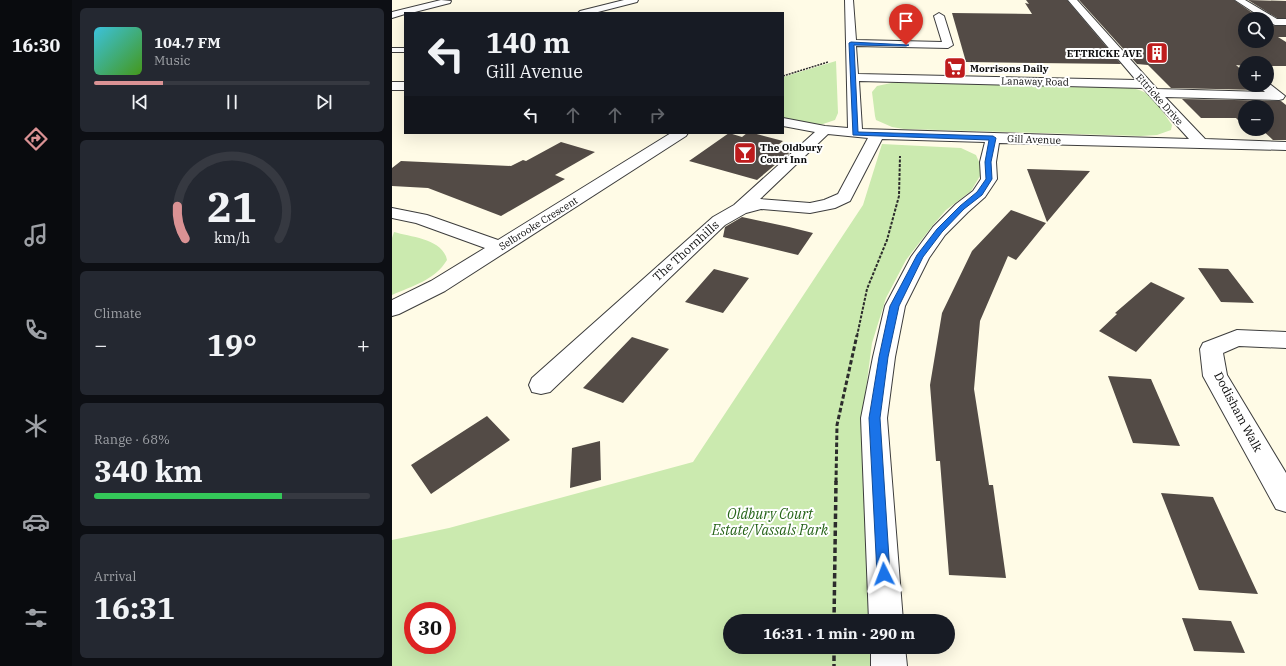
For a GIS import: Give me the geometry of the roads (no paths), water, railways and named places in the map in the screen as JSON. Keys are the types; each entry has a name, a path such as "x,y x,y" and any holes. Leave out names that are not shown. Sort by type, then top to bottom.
{"street":[{"path":"392,15 447,0"},
{"path":"587,12 634,0"},
{"path":"849,0 855,134"},
{"name":"Ettricke Drive","path":"1072,0 1201,144"},
{"path":"1239,0 1256,12"},
{"path":"851,43 948,46 939,16"},
{"path":"1274,22 1286,22"},
{"name":"Lanaway Road","path":"852,77 1150,88 1278,96 1273,92"},
{"path":"392,86 404,86"},
{"name":"Gill Avenue","path":"784,122 855,134 1286,146"},
{"path":"740,210 825,130"},
{"name":"Selbrooke Crescent","path":"392,309 438,286 679,134"},
{"name":"The Thornhills","path":"541,385 719,221 740,210 761,204 810,208 829,204 844,197 877,135"},
{"path":"886,614 874,418 894,306 920,257 939,231 962,208 979,194 989,179 988,162 993,138"},
{"path":"392,213 421,219 500,247"},
{"name":"Dodisham Walk","path":"1286,340 1237,338 1210,349 1215,376 1286,499"},
{"path":"888,654 889,666"}],"lane":[{"path":"392,50 404,50"}],"place":[{"name":"ETTRICKE AVE","path":"1157,53"},
{"name":"Morrisons Daily","path":"955,68"},
{"name":"The Oldbury Court Inn","path":"745,153"}],"park label":[{"name":"Oldbury Court Estate/Vassals Park","path":"770,522"}]}
